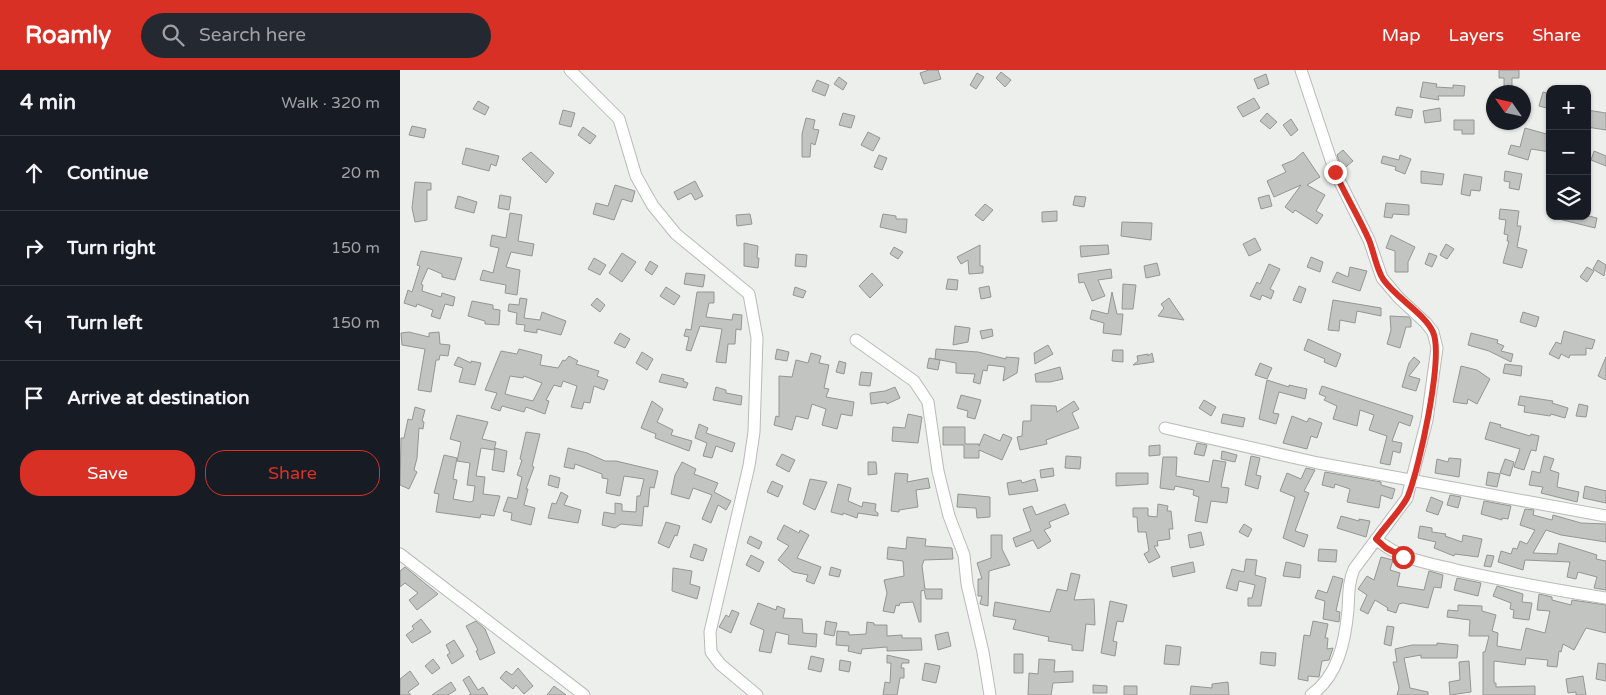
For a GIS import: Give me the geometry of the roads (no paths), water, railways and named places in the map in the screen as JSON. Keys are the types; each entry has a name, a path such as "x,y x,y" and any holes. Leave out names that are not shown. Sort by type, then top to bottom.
{"street":[{"path":"570,70 619,119 636,176 653,206 676,234 749,294 757,338 754,432 749,466 710,632 711,652 720,664 757,695"},
{"path":"1301,70 1335,172 1369,240 1382,278 1399,298 1426,322 1437,348 1427,420 1407,498 1354,569 1348,582 1348,609 1342,646 1333,671 1321,688 1311,695"},
{"path":"856,340 914,381 928,402 938,471 949,516 964,555 967,584 983,652 990,695"},
{"path":"1165,428 1318,462 1606,516"},
{"path":"1376,539 1386,548 1403,557 1509,582 1606,598"},
{"path":"400,554 584,695"}]}
